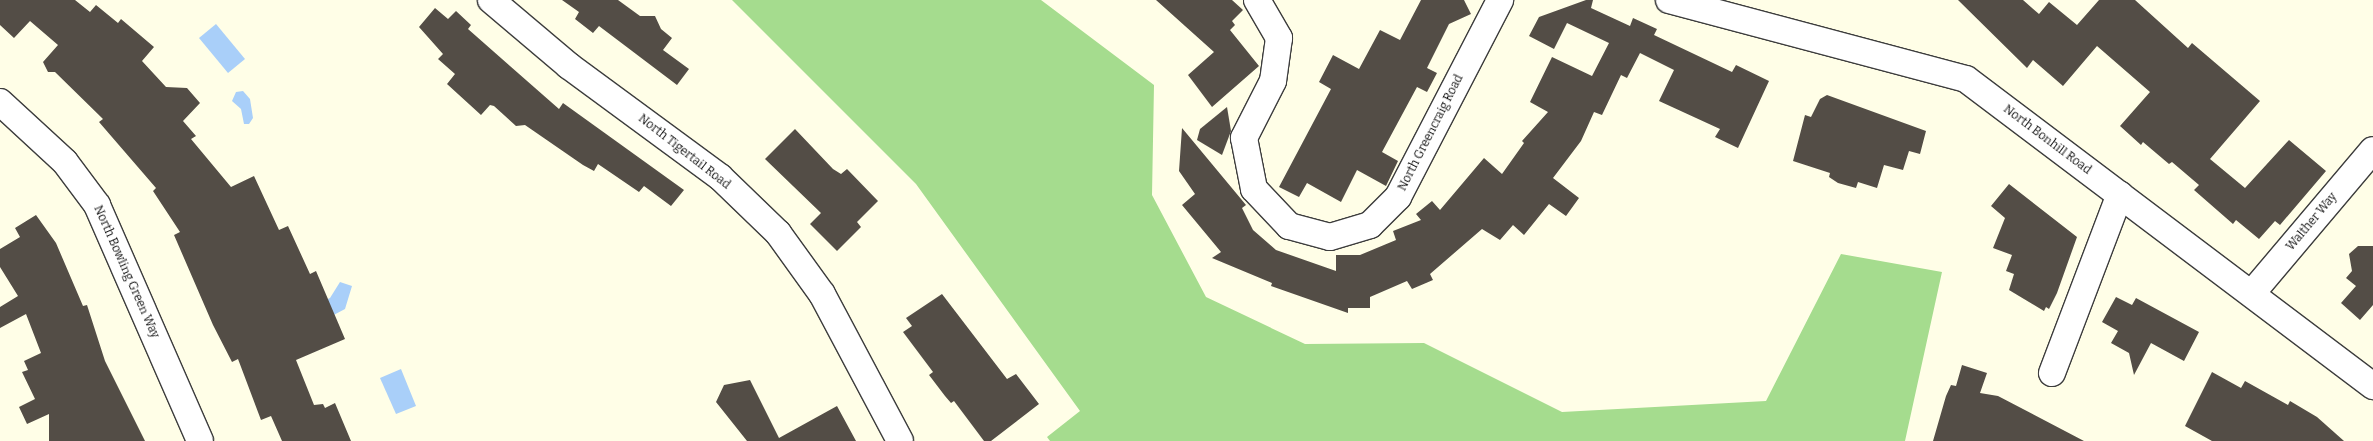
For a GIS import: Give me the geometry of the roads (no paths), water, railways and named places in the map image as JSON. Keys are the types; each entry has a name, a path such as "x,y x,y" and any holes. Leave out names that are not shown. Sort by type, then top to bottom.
{"street":[{"name":"North Tigertail Road","path":"491,0 569,66 720,177 778,233 822,294 900,441"},
{"name":"North Greencraig Road","path":"1257,0 1279,38 1273,81 1244,138 1254,189 1289,226 1330,237 1370,225 1398,197 1500,0"},
{"name":"North Bonhill Road","path":"1681,2 1966,79 2373,386"},
{"name":"North Bowling Green Way","path":"0,102 65,162 97,204 200,441"},
{"name":"Walther Way","path":"2252,293 2373,150"},
{"path":"2052,373 2120,194"}],"water":[{"path":"216,24 245,59 228,73 199,38"},
{"path":"243,91 250,99 253,118 249,124 244,124 241,109 232,101 236,92"},
{"path":"340,282 352,286 345,309 328,318 321,302 330,298"},
{"path":"401,369 416,406 396,414 380,378"}]}
